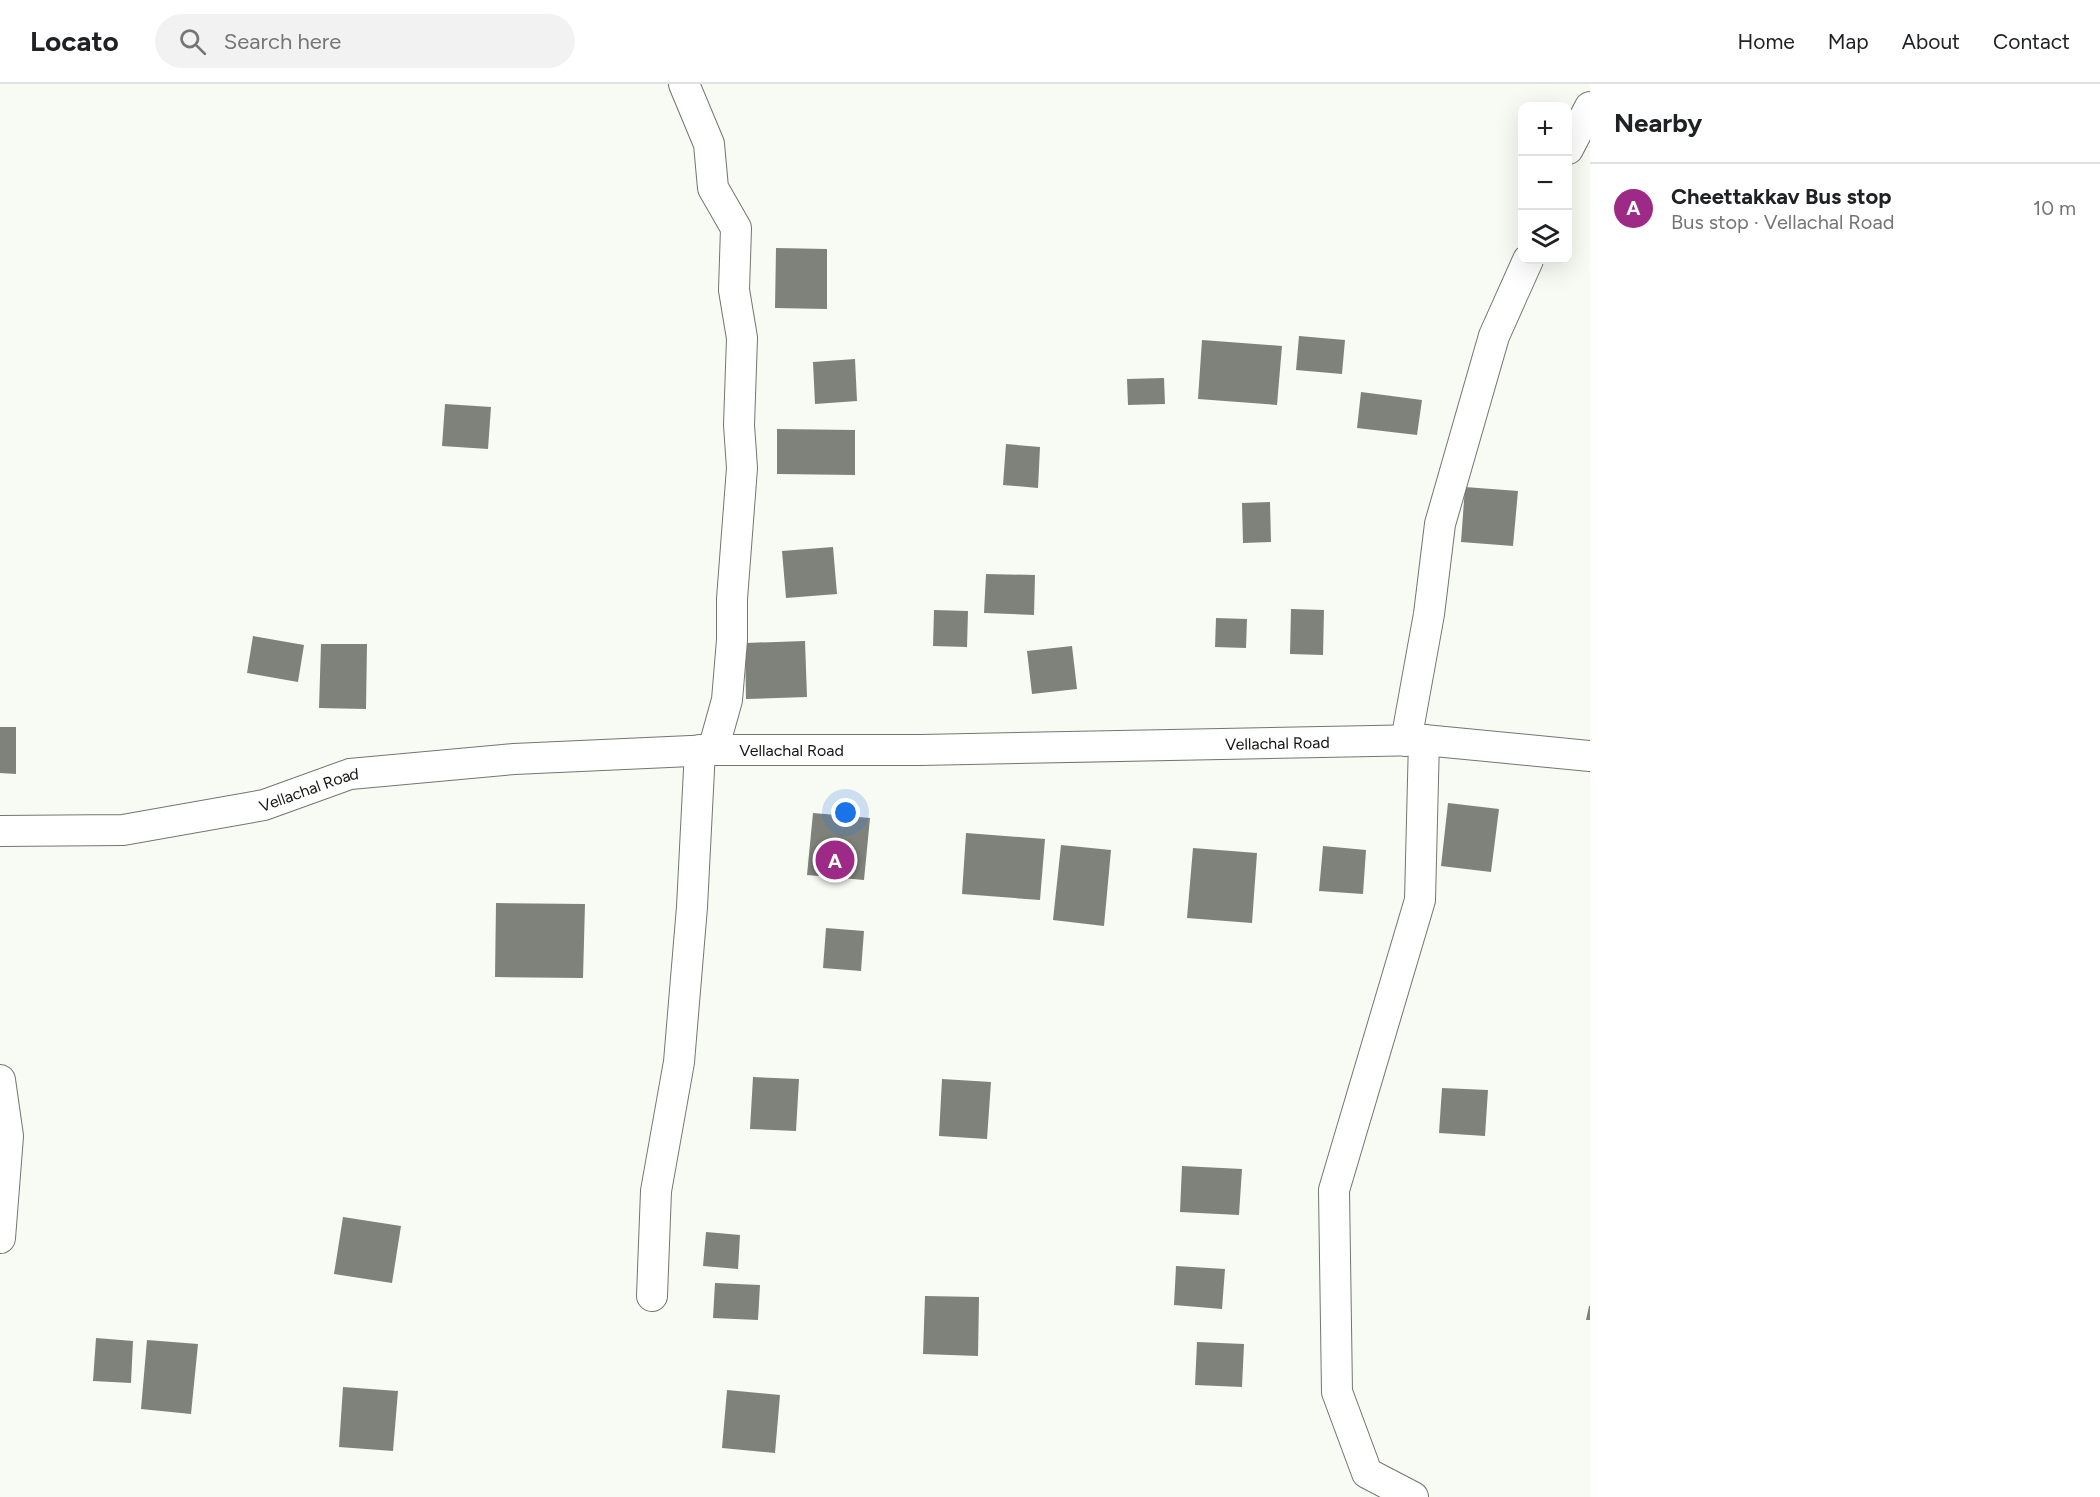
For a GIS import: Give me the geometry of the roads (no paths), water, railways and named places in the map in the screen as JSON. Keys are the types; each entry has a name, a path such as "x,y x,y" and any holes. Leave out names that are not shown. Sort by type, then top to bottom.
{"street":[{"path":"652,1296 656,1191 679,1062 707,750 727,700 742,468 739,425 742,338 734,290 736,228 713,188 709,144 684,84"},
{"path":"1572,141 1590,107"},
{"path":"1413,1497 1367,1473 1336,1392 1334,1190 1420,900 1415,740 1440,524 1494,336 1526,264"},
{"name":"Vellachal Road","path":"0,831 123,830 264,805 350,774 514,759 707,750 932,749 1415,740 1590,756"},
{"path":"0,1080 8,1136 0,1238"}],"place":[{"name":"Cheettakkav Bus stop","path":"835,860"}]}
